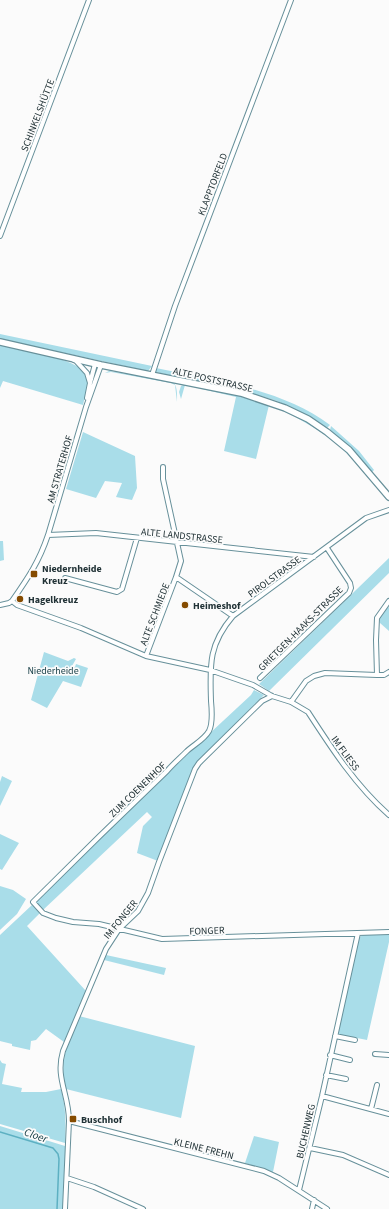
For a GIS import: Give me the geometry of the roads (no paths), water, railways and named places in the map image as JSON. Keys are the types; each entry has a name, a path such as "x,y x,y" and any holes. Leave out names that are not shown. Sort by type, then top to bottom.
{"street":[{"name":"SCHINKELSHÜTTE","path":"0,236 89,0"},
{"name":"KLAPPTORFELD","path":"152,375 175,306 291,0"},
{"name":"ALTE POSTSTRASSE","path":"0,342 95,364 241,393 285,408 308,419 328,432 349,450 389,497"},
{"path":"58,355 76,361 87,373 90,383"},
{"name":"AM STRATERHOF","path":"86,407 95,364"},
{"name":"AM STRATERHOF","path":"48,535 86,407 101,365"},
{"name":"ALTE SCHMIEDE","path":"146,656 181,561 174,535 163,479 163,467"},
{"path":"314,557 366,518 389,510"},
{"name":"ALTE LANDSTRASSE","path":"48,535 96,534 314,557"},
{"path":"0,604 9,603 12,601 33,570 48,535"},
{"path":"65,578 117,592 122,589 137,538"},
{"name":"GRIETGEN-HAAKS-STRASSE","path":"260,678 349,593 351,588 350,583 327,548"},
{"name":"PIROLSTRASSE","path":"210,670 213,649 218,636 233,616 314,557"},
{"name":"ALTE SCHMIEDE","path":"176,577 233,616"},
{"path":"12,601 17,606 81,628 146,656 210,670 253,685 272,696 291,702 306,681 314,676 325,673 384,675 389,672"},
{"path":"377,675 377,618 389,601"},
{"name":"ZUM COENENHOF","path":"32,902 117,818 187,751 206,735 212,721 210,670"},
{"name":"IM FONGER","path":"65,1209 69,1121 67,1100 61,1079 60,1069 60,1060 63,1051 106,948 119,929 138,911 146,898 195,769 199,763 262,701 272,696"},
{"name":"IM FLIESS","path":"291,702 308,712 341,761 362,788 389,816"},
{"name":"FONGER","path":"32,902 43,913 56,918 73,922 99,924 162,939 389,932"},
{"name":"BUCHENWEG","path":"299,1190 322,1096 358,933"},
{"path":"335,1036 355,1040"},
{"path":"375,1054 389,1055"},
{"path":"330,1055 350,1060"},
{"path":"326,1075 346,1079"},
{"path":"371,1109 377,1085"},
{"path":"322,1096 389,1114"},
{"name":"KLEINE FREHN","path":"69,1121 264,1171 279,1178 328,1209"},
{"path":"310,1148 343,1155 389,1174"},
{"path":"67,1178 94,1187 143,1209"},
{"path":"312,1209 314,1200"}],"waterway":[{"name":"Cloer","path":"0,1132 53,1148 58,1154 57,1209"}],"place":[{"name":"Niedernheide Kreuz","path":"34,574"},
{"name":"Hagelkreuz","path":"20,599"},
{"name":"Heimeshof","path":"185,605"},
{"name":"Buschhof","path":"73,1119"}],"park label":[{"name":"Niederheide","path":"53,670"}]}
